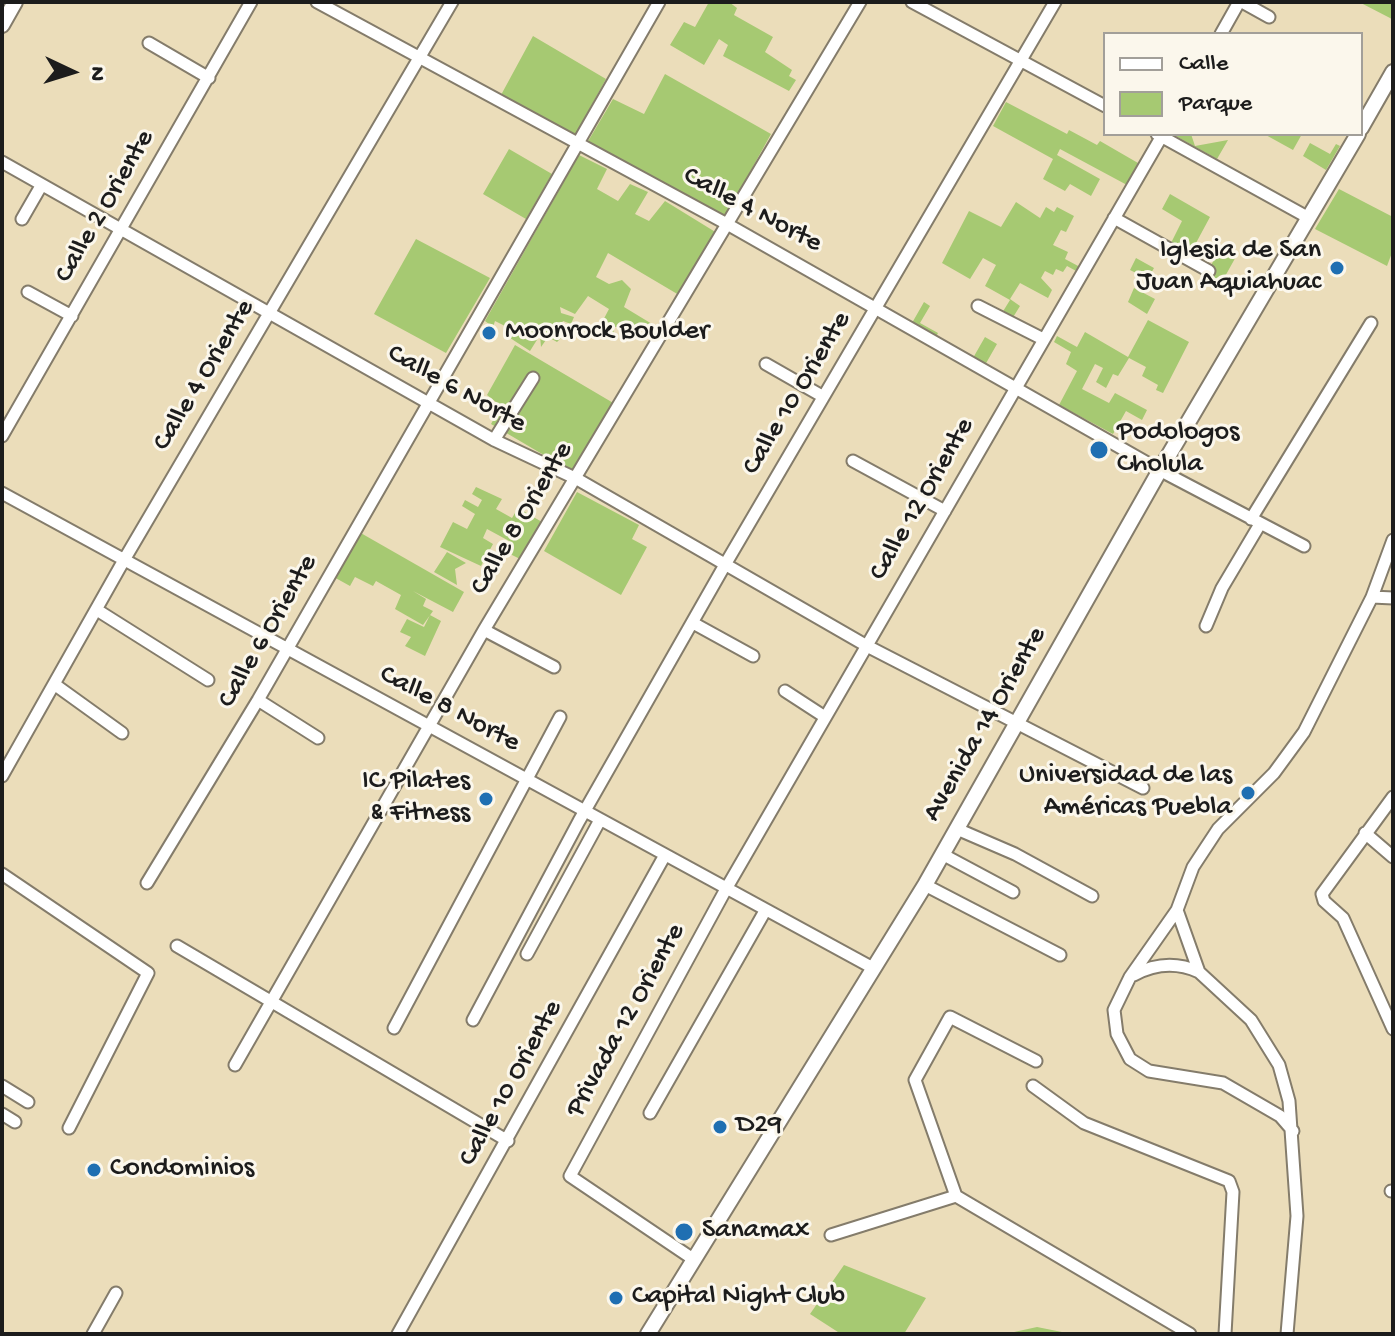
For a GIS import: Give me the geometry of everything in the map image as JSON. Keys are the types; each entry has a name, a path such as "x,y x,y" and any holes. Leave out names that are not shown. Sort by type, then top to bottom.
{"main road":[{"path":"2,25 15,2"},
{"path":"1363,124 1393,72"},
{"name":"Avenida 14 Oriente","path":"648,1334 925,885 1160,470 1357,136"}],"street":[{"name":"Calle 2 Oriente","path":"2,436 251,2"},
{"name":"Calle 4 Norte","path":"317,2 727,224 1160,470 1304,546"},
{"name":"Calle 4 Oriente","path":"2,776 124,560 452,2"},
{"name":"Calle 6 Oriente","path":"147,883 258,700 659,2"},
{"name":"Calle 8 Oriente","path":"235,1065 270,999 484,630 577,479 780,130 860,2"},
{"path":"912,2 1103,105"},
{"name":"Calle 10 Oriente","path":"473,1020 585,812 726,563 1055,2"},
{"path":"1222,32 1240,2 1269,17"},
{"path":"149,43 209,78"},
{"name":"Calle 12 Oriente","path":"726,889 1159,136"},
{"path":"1162,136 1309,218"},
{"name":"Calle 6 Norte","path":"2,162 494,440 577,479 867,646 1143,788"},
{"path":"22,219 41,186"},
{"path":"1114,218 1209,271"},
{"path":"28,292 72,316"},
{"path":"978,306 1043,339"},
{"path":"1206,626 1255,522 1371,323"},
{"path":"766,364 822,396"},
{"path":"494,440 533,378"},
{"path":"853,461 945,511"},
{"name":"Calle 8 Norte","path":"2,493 873,968"},
{"path":"1293,1131 1280,1116 1223,1083 1149,1071 1130,1059 1117,1034 1114,1010 1130,977 1177,910 1193,867 1218,829 1274,773 1304,732 1372,597 1393,540"},
{"path":"1372,597 1393,598"},
{"path":"97,610 208,680"},
{"path":"693,623 753,656"},
{"path":"484,630 554,667"},
{"path":"54,684 122,733"},
{"path":"785,691 825,717"},
{"path":"258,700 318,738"},
{"path":"394,1028 560,717"},
{"path":"1393,797 1322,894 1324,901 1343,918 1393,1029"},
{"path":"527,954 600,820"},
{"path":"957,829 1015,854 1092,896"},
{"path":"1365,833 1393,857"},
{"path":"942,854 1013,892"},
{"name":"Calle 10 Oriente","path":"398,1334 665,855"},
{"path":"2,874 148,973 69,1128"},
{"path":"925,885 1060,955"},
{"name":"Privada 12 Oriente","path":"693,1259 570,1176 726,889"},
{"path":"1177,910 1199,972"},
{"path":"650,1113 765,911"},
{"path":"177,946 508,1141"},
{"path":"1130,977 1145,969 1169,964 1184,965 1199,972 1251,1020 1279,1065 1293,1131 1297,1216 1287,1334"},
{"path":"1036,1061 950,1017 915,1080 956,1196 1190,1334"},
{"path":"2,1086 28,1102"},
{"path":"1033,1086 1084,1123 1229,1181 1233,1192 1225,1334"},
{"path":"2,1114 15,1122"},
{"path":"831,1235 956,1196"},
{"path":"93,1334 116,1293"}],"green space":[{"path":"709,2 729,2 737,8 734,15 773,37 765,52 792,70 789,76 796,80 789,91 723,56 728,45 719,39 704,65 670,45 684,22 695,27"},
{"path":"1359,2 1393,2 1393,20 1390,18"},
{"path":"533,36 606,79 574,137 501,95"},
{"path":"665,74 771,134 724,219 587,143 613,99 644,114"},
{"path":"1006,102 1067,134 1069,130 1097,145 1100,141 1138,163 1127,185 1060,149 1057,155 1100,179 1091,196 1070,184 1065,191 1043,179 1053,159 993,126"},
{"path":"1176,136 1192,136 1195,146 1228,140 1217,159"},
{"path":"1268,136 1301,136 1293,150"},
{"path":"1310,143 1330,154 1336,144 1340,146 1326,170 1303,156"},
{"path":"509,149 552,174 526,219 483,194"},
{"path":"579,155 607,169 597,189 618,201 630,184 648,192 635,214 649,221 665,201 717,233 679,295 608,253 596,277 609,284 622,280 631,289 624,307 657,327 653,336 627,324 626,327 614,327 613,338 599,328 609,309 588,296 575,314 560,307 561,313 574,317 571,324 563,321 557,331 564,335 557,342 548,337 541,347 540,335 530,351 504,334 507,327 495,321 493,327 485,321"},
{"path":"1339,189 1393,217 1393,250 1387,266 1315,229"},
{"path":"1170,194 1210,217 1189,256 1170,245 1182,221 1162,209"},
{"path":"1016,202 1040,218 1046,207 1054,212 1057,207 1074,216 1066,232 1061,230 1053,245 1068,252 1065,259 1080,267 1078,272 1067,266 1063,272 1056,269 1053,275 1045,271 1041,278 1052,290 1048,298 1020,283 1010,299 1020,306 1012,319 1002,313 1010,300 985,286 996,265 983,258 970,279 942,263 969,211 1001,227"},
{"path":"416,239 490,278 446,353 374,314"},
{"path":"1222,244 1238,253 1218,289 1202,283"},
{"path":"1136,258 1154,268 1148,279 1130,270"},
{"path":"1134,288 1155,299 1147,314 1128,302"},
{"path":"924,302 930,306 920,323 938,333 936,337 912,323"},
{"path":"1148,320 1189,342 1163,393 1156,390 1158,385 1142,376 1146,367 1129,358 1118,376 1113,374 1106,388 1096,382 1103,368 1095,364 1082,389 1109,403 1115,393 1147,410 1142,420 1126,411 1113,434 1059,405 1077,371 1066,364 1071,352 1054,342 1057,336 1077,347 1085,332 1128,357"},
{"path":"985,337 997,344 985,365 973,358"},
{"path":"515,345 615,404 577,471 571,471 491,424 501,406 487,395"},
{"path":"476,487 502,499 496,509 512,518 518,508 542,522 520,559 506,552 511,542 487,529 483,538 493,544 481,566 440,547 453,522 467,529 475,514 462,506 465,500 478,507 482,500 472,494"},
{"path":"577,492 639,525 632,539 647,547 621,595 544,551"},
{"path":"359,532 464,592 453,612 413,591 426,599 423,606 433,611 423,625 395,609 401,595 376,581 373,586 355,577 350,586 332,576"},
{"path":"447,552 466,563 455,569 457,585 434,572"},
{"path":"430,615 441,621 425,656 405,646 411,637 400,632 407,619 424,627"},
{"path":"844,1265 926,1298 904,1334 841,1334 810,1314"},
{"path":"1037,1327 1072,1334 1005,1334"}],"place":[{"name":"Iglesia de San Juan Aquiahuac","path":"1337,268"},
{"name":"Moonrock Boulder","path":"489,333"},
{"name":"Podologos Cholula","path":"1099,450"},
{"name":"Universidad de las Américas Puebla","path":"1248,793"},
{"name":"IC Pilates & Fitness","path":"486,799"},
{"name":"D29","path":"720,1127"},
{"name":"Condominios","path":"94,1170"},
{"name":"Sanamax","path":"684,1232"},
{"name":"Capital Night Club","path":"616,1298"}]}
